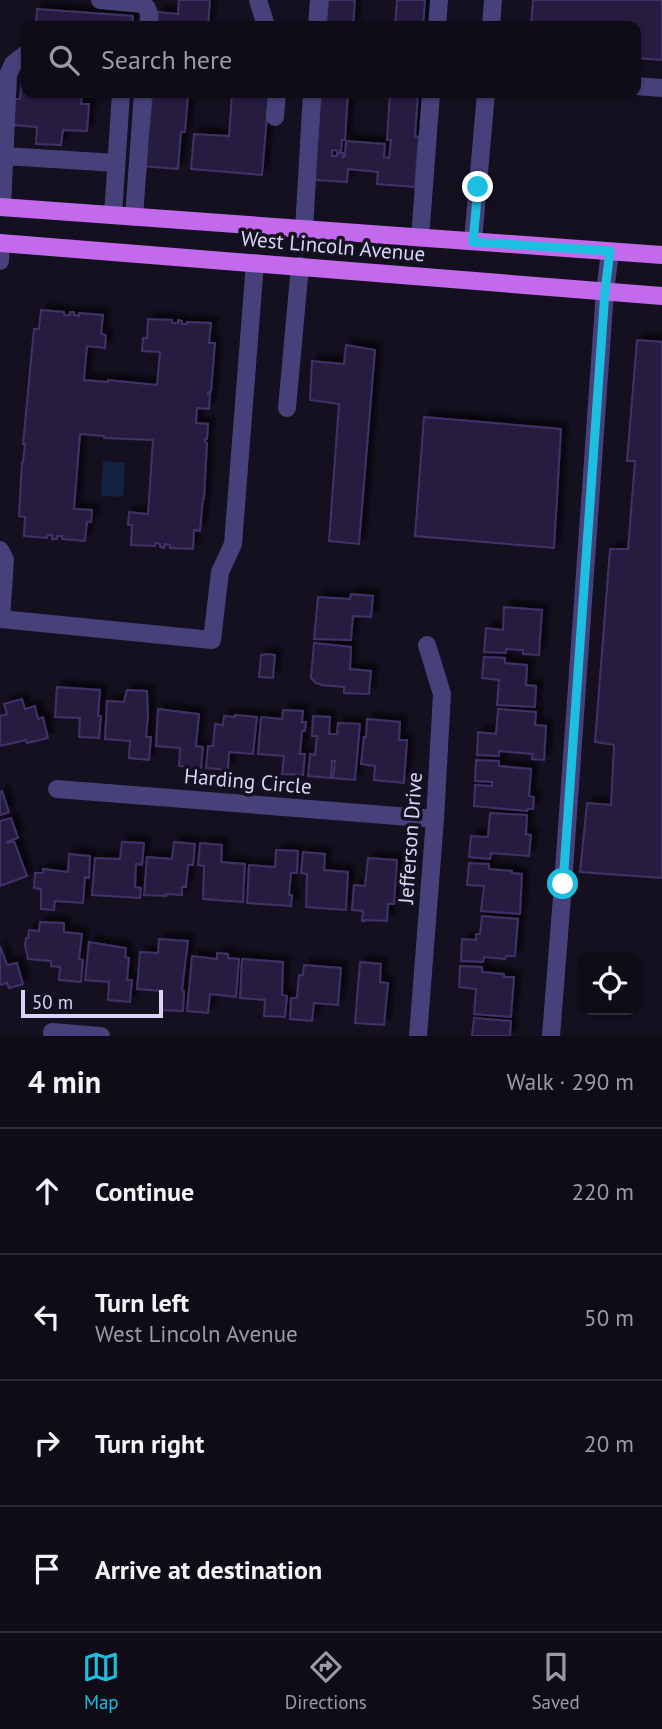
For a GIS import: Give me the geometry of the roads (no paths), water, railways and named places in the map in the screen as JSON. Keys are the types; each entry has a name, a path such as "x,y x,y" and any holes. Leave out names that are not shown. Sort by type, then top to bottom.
{"main road":[{"name":"West Lincoln Avenue","path":"1,207 662,255"},
{"name":"West Lincoln Avenue","path":"0,249 256,263 662,296"}],"street":[{"path":"100,0 143,4 148,8 148,21"},
{"path":"317,21 319,0"},
{"path":"437,21 439,0"},
{"path":"491,21 493,0"},
{"path":"257,1 264,21"},
{"path":"1,207 8,75 13,64 21,58"},
{"path":"641,86 662,88"},
{"path":"113,215 121,98"},
{"path":"134,217 143,98"},
{"path":"275,117 277,98"},
{"path":"304,229 312,98"},
{"path":"420,238 431,98"},
{"path":"473,242 486,98"},
{"path":"5,156 117,163"},
{"path":"551,1036 610,251"},
{"path":"0,550 5,560 1,619 212,640 220,572 233,544 256,263"},
{"path":"287,408 300,267"},
{"name":"Jefferson Drive","path":"418,1036 442,694 427,645"},
{"name":"Harding Circle","path":"57,789 435,819"},
{"path":"52,1032 101,1036"}],"water":[{"path":"103,461 125,463 123,497 101,496"}]}
